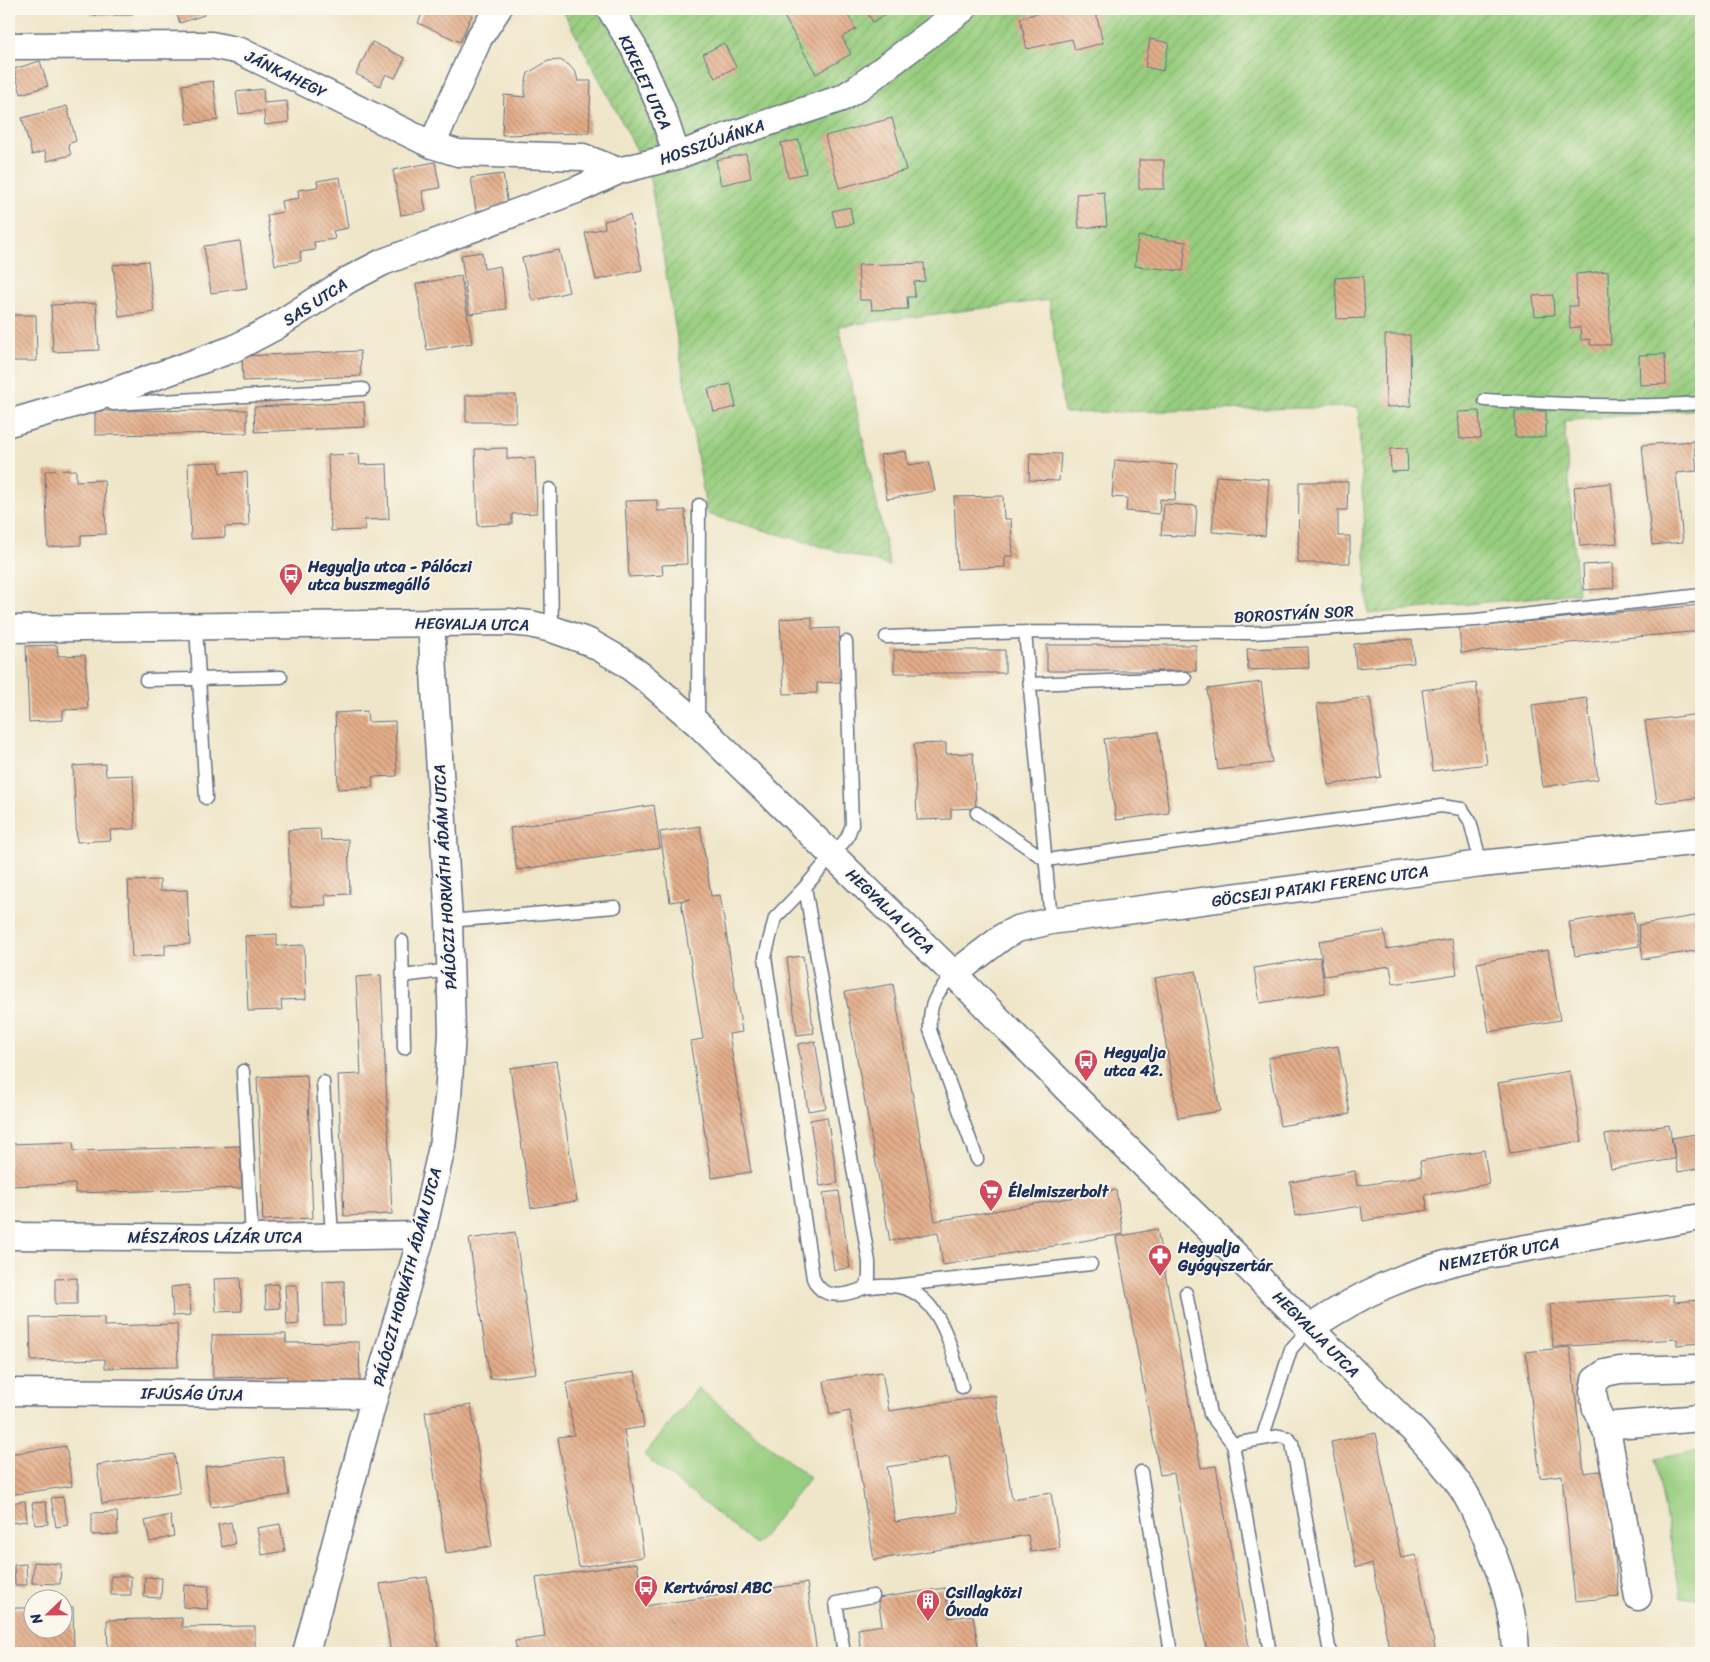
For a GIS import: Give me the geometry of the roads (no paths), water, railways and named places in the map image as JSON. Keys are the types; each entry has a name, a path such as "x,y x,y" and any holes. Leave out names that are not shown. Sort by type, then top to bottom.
{"street":[{"path":"498,9 479,38 432,145 458,153 583,157 618,171"},
{"name":"KIKELET UTCA","path":"610,9 634,48 660,108 677,156"},
{"name":"HOSSZÚJÁNKA","path":"618,171 677,156 728,136 842,98 963,9"},
{"name":"JÁNKAHEGY","path":"9,46 211,45 240,51 432,145"},
{"name":"SAS UTCA","path":"9,423 101,396 233,349 273,328 348,280 383,262 618,171"},
{"name":"PÁLÓCZI HORVÁTH ÁDÁM UTCA","path":"306,1653 375,1395 422,1236 442,1147 448,1098 452,1033 449,921 431,622"},
{"name":"HEGYALJA UTCA","path":"9,628 508,622 552,629 589,642 622,661 698,724 954,974 1070,1092 1414,1431 1464,1491 1480,1524 1503,1579 1512,1614 1516,1653"},
{"name":"GÖCSEJI PATAKI FERENC UTCA","path":"954,974 1004,936 1017,929 1051,921 1481,864 1701,841"},
{"name":"NEMZETŐR UTCA","path":"1310,1328 1361,1296 1392,1281 1434,1266 1470,1258 1701,1218"},
{"name":"MÉSZÁROS LÁZÁR UTCA","path":"9,1236 252,1238 422,1236"},
{"path":"1638,1597 1608,1435 1596,1409 1593,1392 1595,1380 1605,1373 1620,1370 1701,1368"},
{"name":"IFJÚSÁG ÚTJA","path":"9,1392 375,1395"},
{"path":"1604,1426 1701,1418"}],"lane":[{"path":"101,396 113,404 363,389"},
{"path":"1485,400 1572,405 1673,405 1701,403"},
{"path":"550,489 552,629"},
{"path":"698,724 699,505"},
{"name":"BOROSTYÁN SOR","path":"886,637 1026,632 1262,633 1476,620 1701,595"},
{"path":"196,626 206,798"},
{"path":"1026,632 1051,921"},
{"path":"846,642 852,825 847,838 805,887 775,918 765,957 813,1278 816,1285 822,1291 849,1295 864,1288 1091,1264"},
{"path":"146,680 280,677"},
{"path":"1030,684 1185,678"},
{"path":"977,813 1046,860 1441,806 1462,808 1470,821 1481,864"},
{"path":"805,887 869,1262 869,1278 864,1288"},
{"path":"449,921 615,906"},
{"path":"402,941 404,1048"},
{"path":"403,976 450,970"},
{"path":"954,974 933,1001 930,1012 930,1030 977,1159"},
{"path":"243,1071 252,1238"},
{"path":"323,1082 332,1237"},
{"path":"892,1286 918,1294 941,1321 949,1341 962,1387"},
{"path":"1186,1293 1210,1414 1233,1444 1270,1653"},
{"path":"1262,1439 1291,1349 1310,1328"},
{"path":"1233,1444 1280,1436 1288,1438 1292,1443 1330,1653"},
{"path":"1141,1472 1171,1653"},
{"path":"844,1653 836,1603 873,1596"}],"place":[{"name":"Hegyalja utca - Pálóczi utca buszmegálló","path":"291,596"},
{"name":"Hegyalja utca 42.","path":"1086,1082"},
{"name":"Élelmiszerbolt","path":"991,1212"},
{"name":"Hegyalja Gyógyszertár","path":"1160,1277"},
{"name":"Kertvárosi ABC","path":"646,1608"},
{"name":"Csillagközi Óvoda","path":"928,1622"}]}
